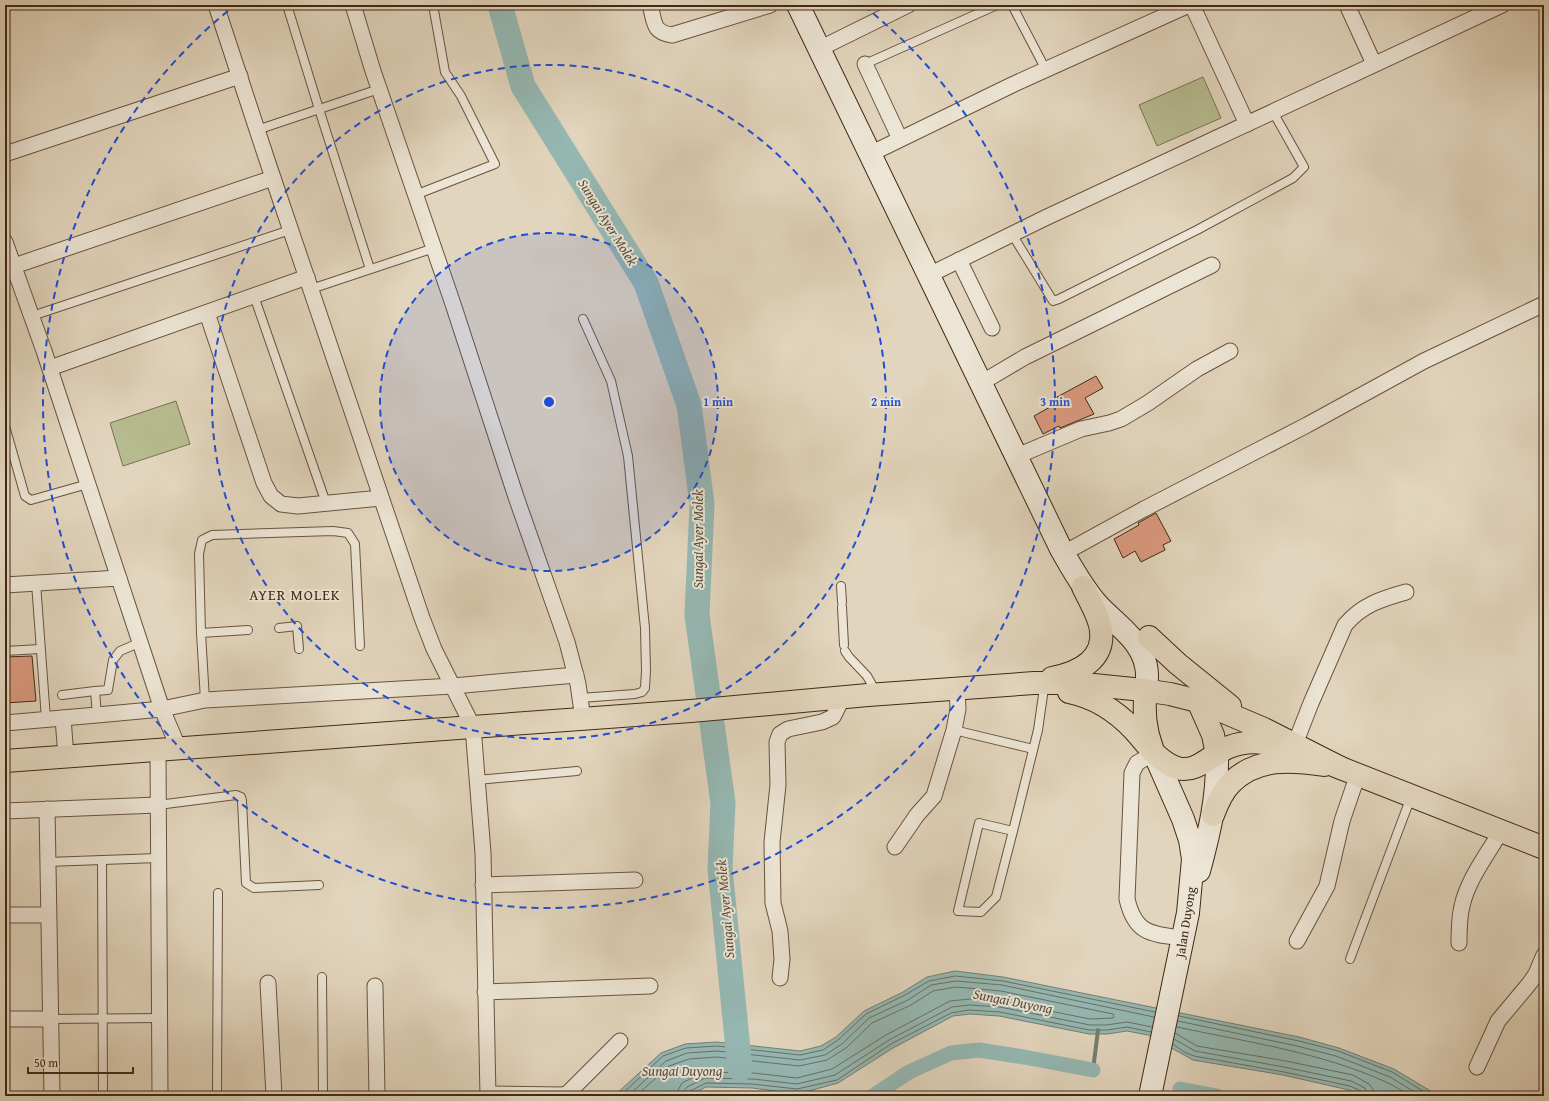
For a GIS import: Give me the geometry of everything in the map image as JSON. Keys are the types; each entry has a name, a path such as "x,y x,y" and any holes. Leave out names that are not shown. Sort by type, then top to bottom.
{"main road":[{"path":"798,5 1066,558 1083,587 1096,614 1101,629 1101,643 1096,655 1088,664 1076,671 1039,685"},
{"path":"1066,558 1178,664 1225,703 1264,729"},
{"path":"1083,587 1126,633 1143,655 1147,667 1144,721 1154,753"},
{"path":"1149,637 1176,670 1198,701 1214,736 1217,754 1218,779 1213,815 1188,913"},
{"path":"5,761 691,711 998,685 1074,683 1170,694 1198,701 1264,729 1350,771"},
{"path":"1039,685 1089,697 1110,708 1132,728 1154,753 1169,765 1178,768 1190,768 1199,765 1228,748 1240,744 1254,742 1271,744 1350,771 1544,848"},
{"name":"Jalan Duyong","path":"1150,1096 1188,913 1194,859 1190,840 1154,753"},
{"path":"1213,815 1220,799 1231,783 1245,772 1262,765 1276,761 1301,761 1350,771"}],"street":[{"path":"216,5 290,230 422,618 434,649 473,727 483,853 488,1095 563,1095 568,1092 620,1041"},
{"path":"353,5 379,89 434,248 516,497 567,642 576,675 582,719"},
{"path":"650,5 657,29 662,33 672,35 770,5"},
{"path":"819,49 908,5"},
{"path":"870,154 1046,70 1191,5 1247,124"},
{"path":"1347,5 1374,64"},
{"path":"929,275 1012,234 1502,5"},
{"path":"865,64 900,139"},
{"path":"5,154 240,76"},
{"path":"14,266 273,178"},
{"path":"5,242 50,368 162,709 168,750 158,805 160,1096"},
{"path":"959,260 992,328"},
{"path":"981,383 1025,357 1212,265"},
{"path":"50,368 254,296 309,283"},
{"path":"1066,558 1144,509 1307,425 1424,361 1544,304"},
{"path":"207,313 264,483 271,496 281,504 298,506 381,498"},
{"path":"1017,456 1081,429 1122,419 1197,369 1230,351"},
{"path":"5,585 119,578"},
{"path":"1295,744 1345,625 1354,615 1367,606 1385,598 1406,592"},
{"path":"5,722 97,716 162,709 206,700 453,686 576,675"},
{"path":"895,847 917,815 934,796 954,730 958,709 957,688"},
{"path":"780,978 782,959 780,930 773,903 772,842 778,785 777,742 780,734 788,729 822,722 833,717 843,697"},
{"path":"63,718 66,757"},
{"path":"1154,753 1137,763 1132,773 1127,899 1130,913 1136,924 1146,930 1183,938"},
{"path":"1297,941 1327,886 1342,821 1350,771"},
{"path":"5,811 158,805"},
{"path":"47,809 52,1096"},
{"path":"1459,943 1459,920 1462,905 1468,889 1501,831"},
{"path":"483,885 635,880"},
{"path":"5,915 48,915"},
{"path":"1476,1067 1498,1020 1529,984 1536,974 1544,955"},
{"path":"268,983 274,1096"},
{"path":"375,986 377,1096"},
{"path":"485,992 650,986"},
{"path":"5,1019 50,1019"}],"lane":[{"path":"287,5 370,269"},
{"path":"416,196 495,164 461,96 445,72 433,5"},
{"path":"865,64 997,5"},
{"path":"1012,5 1046,70"},
{"path":"257,130 379,89"},
{"path":"1012,234 1053,301 1059,299 1197,230 1293,178 1304,167 1273,112"},
{"path":"32,316 290,230"},
{"path":"309,283 370,269 434,248"},
{"path":"254,296 326,503"},
{"path":"580,698 635,694 642,692 645,684 645,628 628,456 611,381 583,319"},
{"path":"5,426 25,496 31,500 88,484"},
{"path":"206,700 201,633 199,554 202,540 212,535 333,531 348,533 355,544 360,646"},
{"path":"36,583 46,719"},
{"path":"841,586 844,648 849,657 867,676 878,694"},
{"path":"279,628 297,626 299,649"},
{"path":"201,633 248,630"},
{"path":"62,695 108,690 112,660 120,651 141,642"},
{"path":"5,651 40,649"},
{"path":"1013,831 979,823 958,911 981,912 996,897 1013,831 1038,730 1039,685"},
{"path":"95,691 97,716"},
{"path":"954,730 1033,749"},
{"path":"477,780 577,771"},
{"path":"158,805 236,795 241,797 246,883 254,888 319,886"},
{"path":"1350,959 1411,795"},
{"path":"47,862 158,858"},
{"path":"102,860 102,1096"},
{"path":"217,1096 218,893"},
{"path":"322,977 323,1096"},
{"path":"50,1019 160,1018"}],"green space":[{"path":"1203,77 1221,118 1157,146 1139,105"},
{"path":"176,401 190,444 123,466 110,423"}],"water":[{"name":"Sungai Duyong","path":"955,971 1003,977 1299,1037 1339,1048 1394,1069 1439,1096 1363,1096 1349,1090 1283,1075 1193,1060 1148,1035 1127,1031 1107,1034 1089,1034 999,1016 970,1014 953,1016 893,1048 838,1083 798,1094 752,1088 706,1087 689,1096 614,1096 661,1053 685,1044 717,1042 800,1051 821,1046 836,1037 864,1011 903,992 927,977"}],"building":[{"path":"1096,376 1103,388 1085,398 1094,414 1060,428 1059,426 1043,434 1034,416 1059,402 1057,397"},
{"path":"1156,513 1171,541 1163,545 1165,550 1141,562 1135,551 1123,558 1114,539 1139,525 1138,523"},
{"path":"32,656 36,701 5,703 5,657"}],"waterway":[{"name":"Sungai Ayer Molek","path":"500,5 523,86 646,283 689,405 702,504 697,615 723,803 720,869 740,1069"},
{"path":"1093,1070 1098,1030"},
{"path":"873,1096 909,1072 951,1053 979,1050 1093,1070"},
{"path":"1180,1089 1217,1096"}],"district":[{"name":"AYER MOLEK","path":"295,595"}]}
